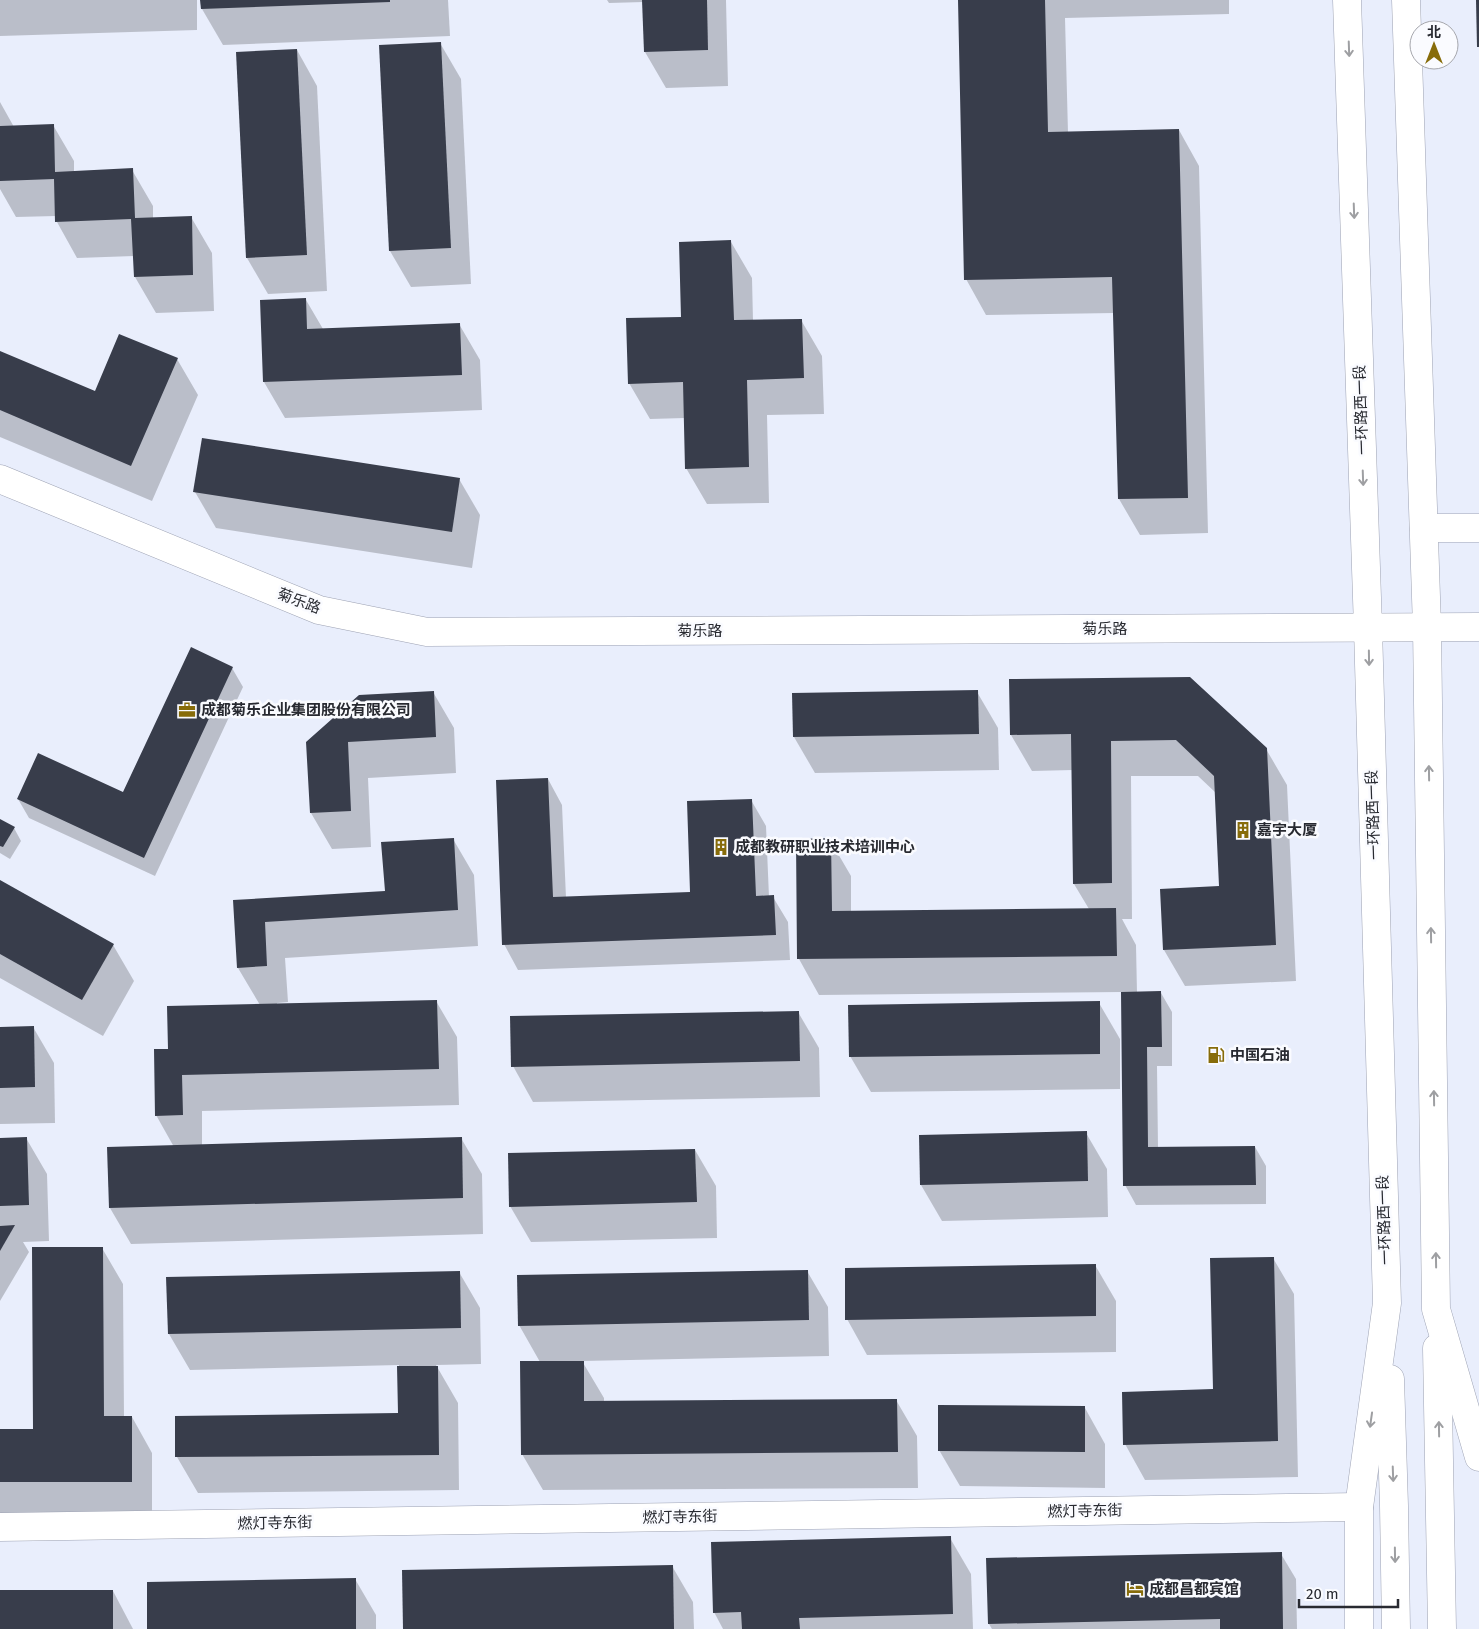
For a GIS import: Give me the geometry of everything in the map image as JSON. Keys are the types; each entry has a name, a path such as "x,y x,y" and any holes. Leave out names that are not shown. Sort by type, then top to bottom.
{"main road":[{"name":"一环路西一段","path":"1347,0 1368,628 1387,1303 1359,1507 1359,1629"},
{"path":"1406,0 1427,627 1442,1629"},
{"name":"菊乐路","path":"0,479 319,610 427,632 1479,627"},
{"path":"1424,528 1479,528"},
{"path":"1387,1303 1396,1629"},
{"path":"1436,1309 1479,1457"},
{"name":"燃灯寺东街","path":"0,1527 1359,1507"}],"building":[{"path":"200,0 390,0 390,2 201,9"},
{"path":"642,0 707,0 708,50 644,52"},
{"path":"958,0 1045,0 1048,132 1179,129 1188,498 1118,499 1112,277 964,280"},
{"path":"1476,0 1479,0 1479,47 1477,47"},
{"path":"441,42 451,248 389,251 379,45"},
{"path":"297,49 307,255 246,258 236,52"},
{"path":"54,124 55,172 133,168 135,218 192,216 193,275 134,277 131,219 55,222 54,179 0,181 0,126"},
{"path":"731,240 734,320 802,319 804,378 747,380 749,467 685,469 683,382 628,384 626,318 681,317 679,242"},
{"path":"306,298 307,329 460,323 462,375 263,382 260,300"},
{"path":"119,334 178,358 131,466 0,410 0,351 95,391"},
{"path":"202,438 460,478 452,532 193,492"},
{"name":"成都菊乐企业集团股份有限公司","path":"191,647 233,667 144,858 17,799 38,753 123,792"},
{"name":"嘉宇大厦","path":"1190,677 1267,748 1276,945 1163,950 1160,889 1219,886 1214,776 1176,740 1111,741 1112,883 1073,884 1071,734 1010,735 1009,679"},
{"path":"978,690 979,734 793,737 792,693"},
{"path":"434,691 436,737 348,742 351,811 310,813 306,742 359,695"},
{"name":"成都教研职业技术培训中心","path":"548,778 553,897 690,892 687,801 752,799 756,896 774,895 776,935 502,945 496,780"},
{"path":"0,819 15,827 3,847 0,846"},
{"path":"454,838 458,910 265,922 267,966 237,968 233,900 385,891 381,842"},
{"path":"831,838 832,911 1116,908 1117,956 797,959 796,839"},
{"path":"0,880 114,944 82,1000 0,954"},
{"path":"1161,991 1162,1047 1147,1047 1148,1147 1255,1146 1256,1185 1123,1186 1121,992"},
{"path":"437,1000 439,1069 182,1075 183,1115 155,1116 154,1049 168,1049 167,1006"},
{"path":"1100,1001 1100,1054 849,1057 848,1005"},
{"path":"799,1011 800,1061 511,1067 510,1016"},
{"path":"34,1026 35,1087 0,1088 0,1027"},
{"path":"1087,1131 1088,1181 920,1185 919,1135"},
{"path":"27,1137 29,1205 0,1206 0,1138"},
{"path":"462,1137 463,1198 109,1208 107,1147"},
{"path":"695,1149 697,1202 509,1207 508,1153"},
{"path":"15,1225 0,1251 0,1226"},
{"path":"32,1247 103,1247 104,1416 132,1416 132,1482 0,1482 0,1429 33,1429"},
{"path":"1274,1257 1278,1441 1123,1445 1122,1392 1213,1389 1210,1258"},
{"path":"1096,1264 1096,1316 845,1320 845,1268"},
{"path":"808,1270 809,1320 518,1326 517,1275"},
{"path":"460,1271 461,1328 168,1334 166,1277"},
{"path":"520,1361 584,1361 584,1401 897,1399 898,1452 521,1455"},
{"path":"397,1366 438,1366 439,1455 175,1457 175,1416 398,1413"},
{"path":"938,1405 1085,1406 1085,1452 938,1451"},
{"path":"951,1536 953,1614 799,1618 800,1629 742,1629 741,1612 713,1613 711,1542"},
{"name":"成都昌都宾馆","path":"1282,1552 1283,1629 1220,1629 1220,1619 988,1624 986,1558"},
{"path":"673,1565 674,1629 403,1629 402,1570"},
{"path":"356,1578 356,1629 147,1629 147,1582"},
{"path":"0,1590 113,1590 113,1629 0,1629"}],"place":[{"name":"成都菊乐企业集团股份有限公司","path":"187,710"},
{"name":"嘉宇大厦","path":"1243,830"},
{"name":"成都教研职业技术培训中心","path":"721,847"},
{"name":"中国石油","path":"1216,1055"},
{"name":"成都昌都宾馆","path":"1135,1589"}]}
